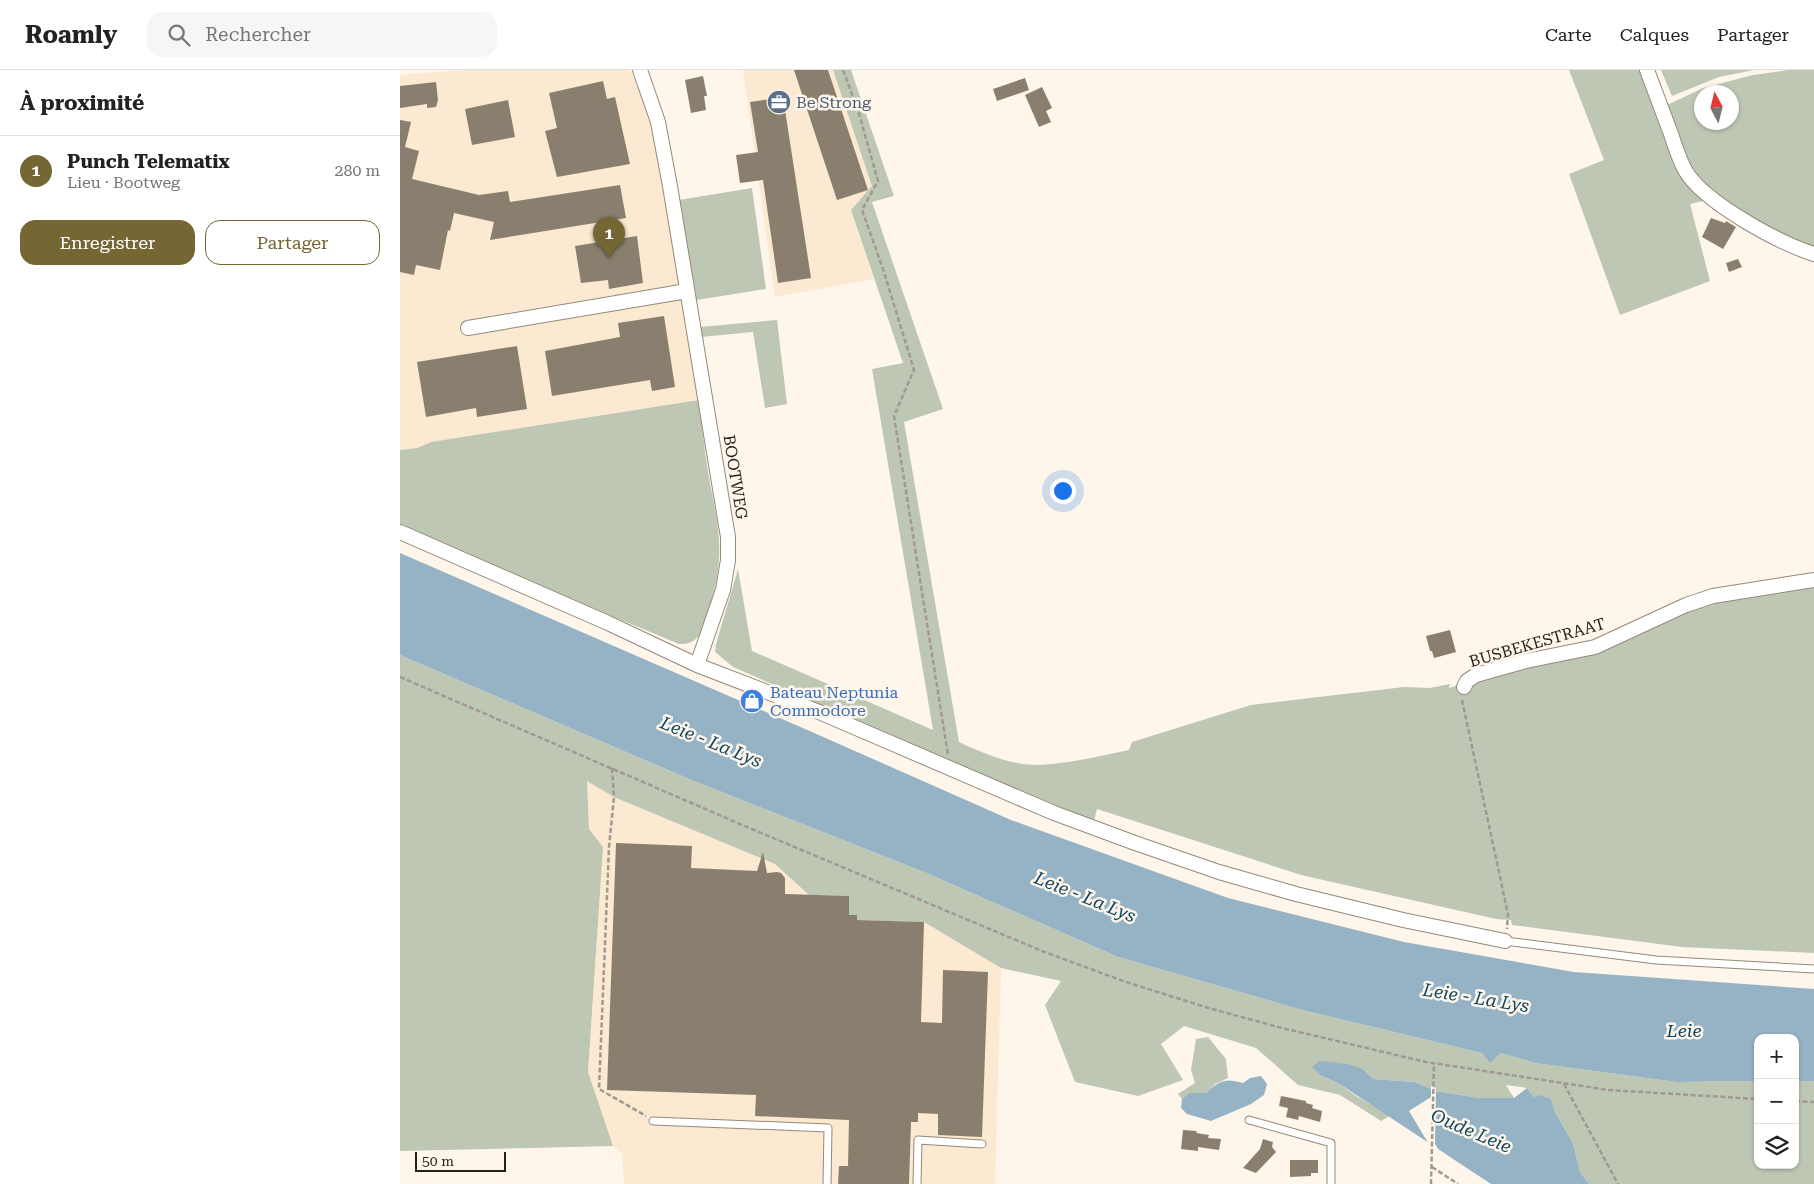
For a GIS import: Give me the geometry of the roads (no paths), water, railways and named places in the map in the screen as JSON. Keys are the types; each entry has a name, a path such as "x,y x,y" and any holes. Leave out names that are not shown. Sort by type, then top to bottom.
{"street":[{"name":"BOOTWEG","path":"640,70 658,122 728,537 728,560 723,590 697,665"},
{"path":"1647,70 1678,155 1685,170 1696,185 1743,220 1814,254"},
{"path":"468,328 687,291"},
{"path":"400,532 608,623 697,665 819,712 1054,813 1135,843 1219,872 1296,894 1403,920 1506,941"},
{"name":"BUSBEKESTRAAT","path":"1464,687 1467,681 1476,675 1526,661 1595,647 1686,605 1713,596 1814,580"}],"lane":[{"path":"1506,941 1656,960 1814,969"},
{"path":"1249,1120 1331,1144 1331,1184"},
{"path":"653,1121 828,1128 827,1184"},
{"path":"917,1184 918,1140 982,1144"}],"water":[{"name":"Leie","path":"400,553 1011,820 1228,898 1404,942 1574,972 1814,989 1814,1081 1799,1081 1799,1034 1754,1034 1754,1081 1676,1082 1535,1063 1501,1053 1490,1063 1482,1053 1302,1010 1118,957 924,872 689,779 400,655"},
{"name":"Oude Leie","path":"1319,1061 1347,1064 1363,1069 1373,1079 1415,1082 1436,1091 1479,1098 1514,1098 1527,1088 1534,1097 1539,1095 1551,1099 1555,1112 1573,1143 1580,1172 1589,1184 1491,1184 1338,1083 1320,1075 1312,1067"},
{"path":"1261,1076 1267,1084 1264,1095 1251,1104 1211,1121 1187,1114 1181,1108 1182,1099 1189,1093 1206,1093 1223,1081 1243,1083 1250,1078"}],"place":[{"name":"Be Strong","path":"779,102"},
{"name":"Punch Telematix","path":"609,258"},
{"name":"Bateau Neptunia Commodore","path":"752,701"}],"water label":[{"name":"Leie - La Lys","path":"711,742"},
{"name":"Leie - La Lys","path":"1085,897"},
{"name":"Leie - La Lys","path":"1476,998"}]}
